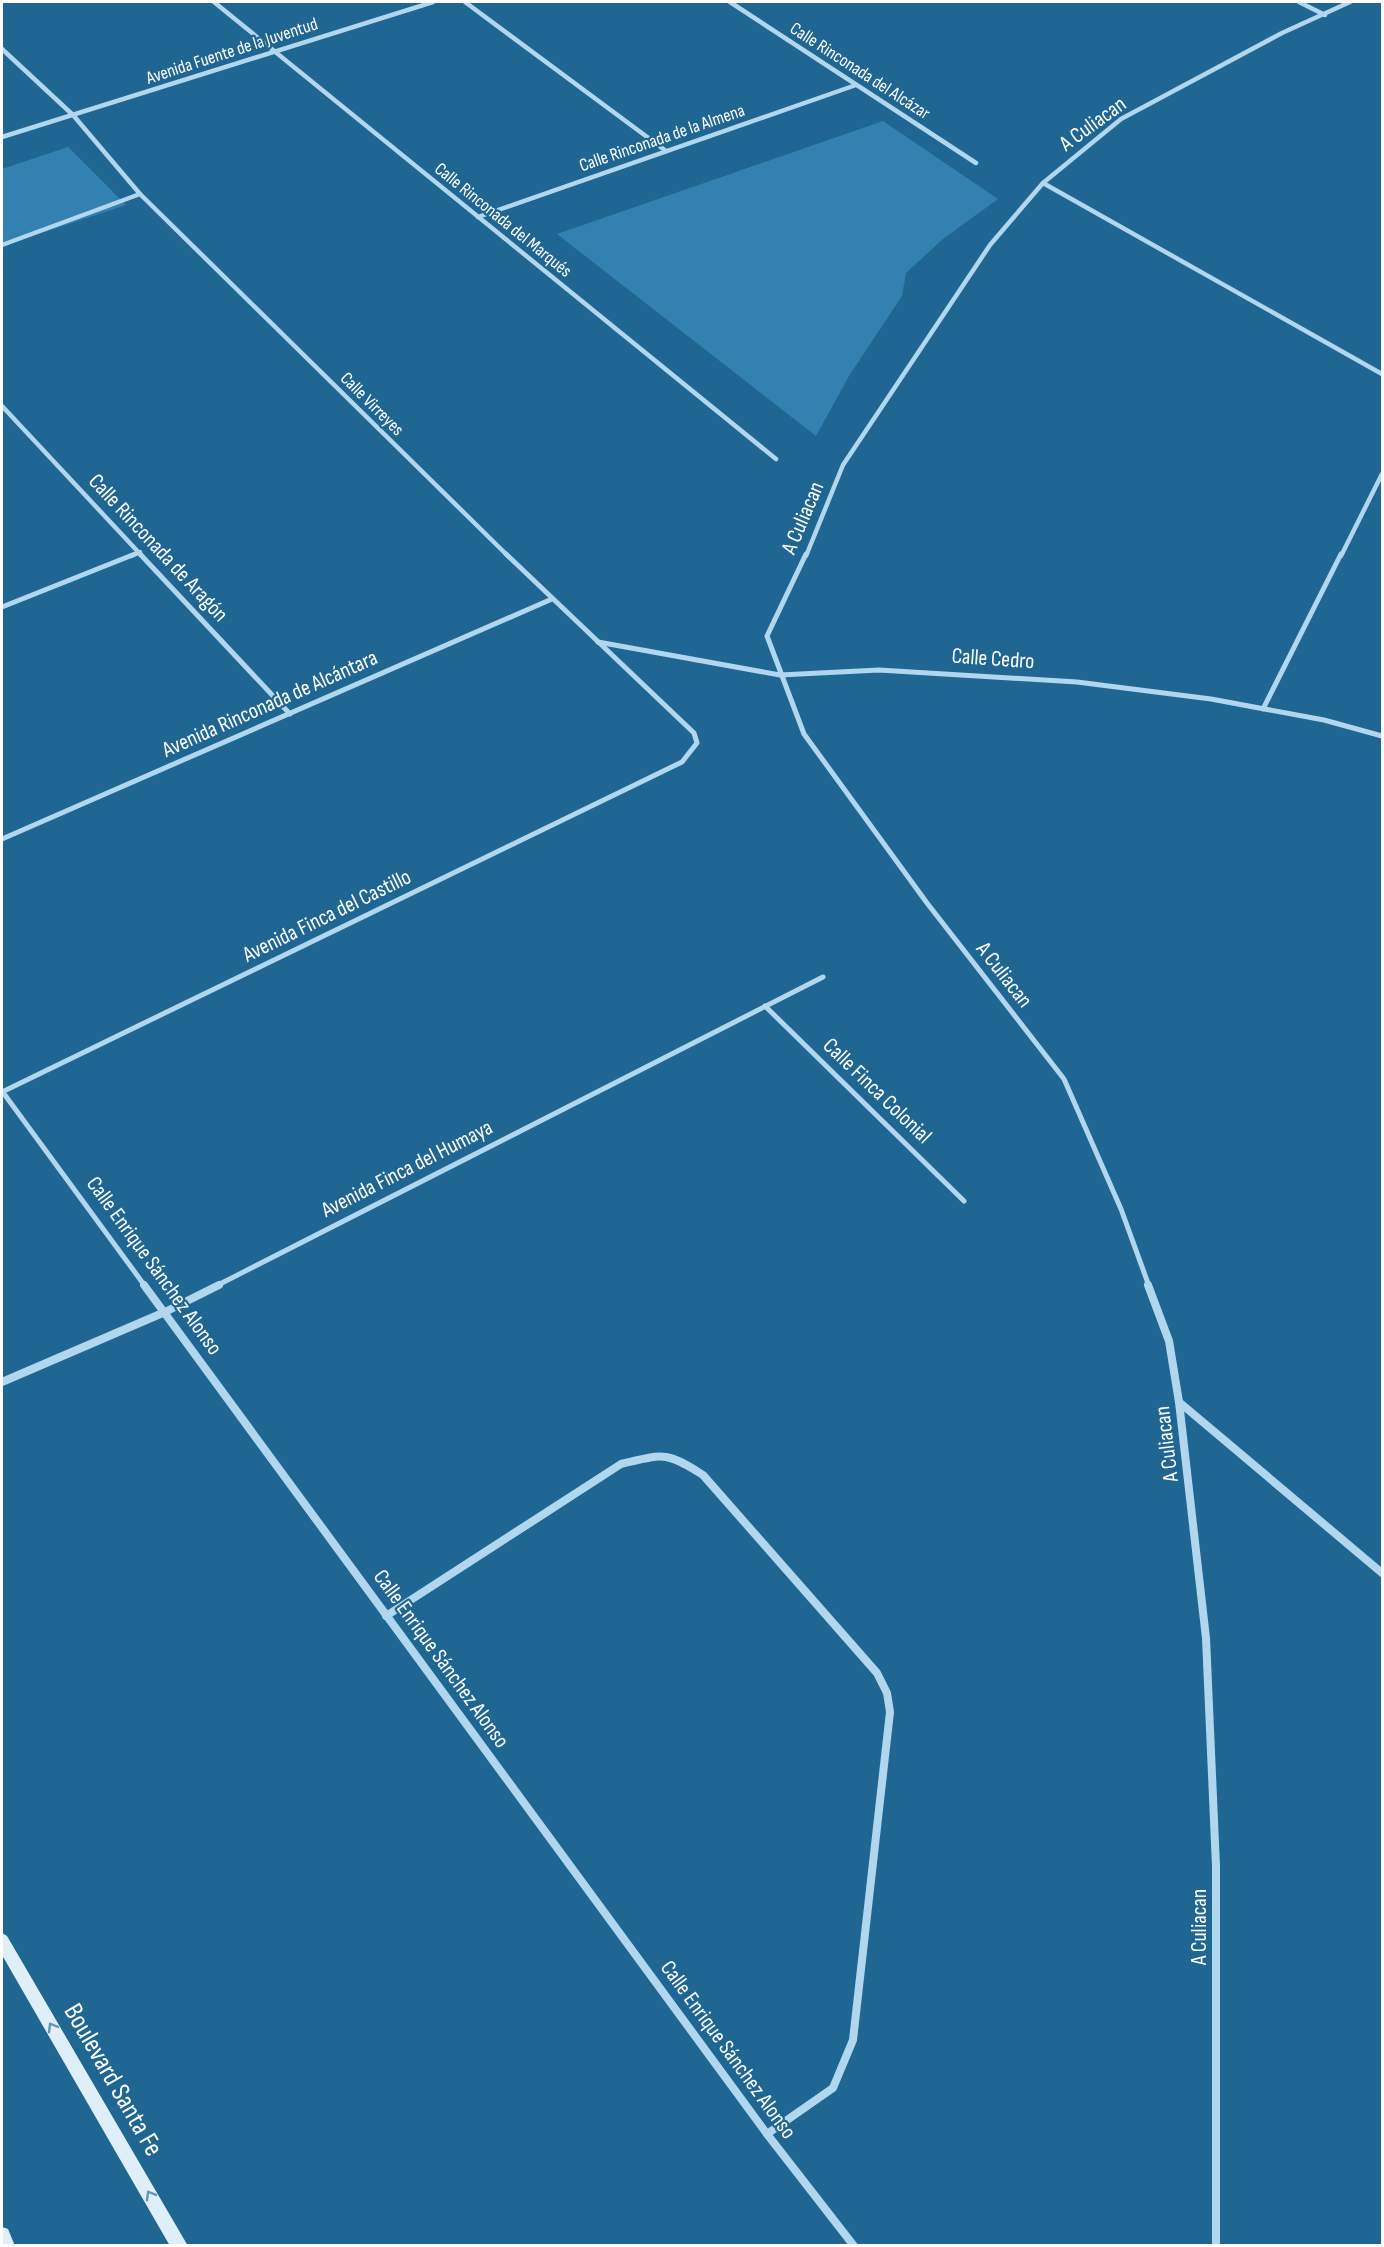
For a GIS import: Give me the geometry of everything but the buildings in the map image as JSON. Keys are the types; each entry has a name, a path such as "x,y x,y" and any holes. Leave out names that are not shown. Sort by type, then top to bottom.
{"street":[{"name":"Calle Rinconada del Marqués","path":"214,2 776,459"},
{"name":"Avenida Fuente de la Juventud","path":"2,137 433,2"},
{"path":"465,2 666,151"},
{"name":"Calle Rinconada del Alcázar","path":"730,2 976,163"},
{"path":"1299,2 1325,15"},
{"name":"A Culiacan","path":"1216,2246 1216,1866 1206,1638 1179,1402 1169,1341 1121,1209 1064,1079 927,903 804,734 767,636 818,532 843,465 990,245 1042,183 1120,118 1282,33 1350,2"},
{"name":"Calle Virreyes","path":"2,49 73,116 140,194 552,599 694,733 697,743 691,753 682,762 665,771"},
{"name":"Calle Rinconada de la Almena","path":"477,217 856,85"},
{"path":"1042,183 1383,374"},
{"path":"2,245 140,194"},
{"name":"Calle Rinconada de Aragón","path":"2,407 290,714"},
{"path":"1263,709 1383,474"},
{"path":"2,606 140,552"},
{"name":"Avenida Rinconada de Alcántara","path":"2,839 552,599"},
{"name":"Calle Cedro","path":"598,642 780,675 879,670 1077,681 1211,699 1324,720 1383,736"},
{"name":"Avenida Finca del Castillo","path":"2,1091 665,771"},
{"name":"Avenida Finca del Humaya","path":"2,1382 165,1312 823,977"},
{"name":"Calle Finca Colonial","path":"765,1006 964,1201"},
{"name":"Calle Enrique Sánchez Alonso","path":"2,1091 767,2134 854,2246"},
{"path":"1179,1402 1383,1573"},
{"path":"386,1616 621,1464 660,1455 681,1461 703,1475 877,1673 887,1693 890,1712 853,2040 833,2088 767,2134"},
{"name":"Boulevard Santa Fe","path":"2,1941 180,2246"},
{"path":"2,2235 7,2246"}],"shaded area":[{"path":"883,121 998,199 943,239 906,273 902,296 849,376 816,436 557,234"},
{"path":"68,147 126,205 2,246 2,169"}]}
